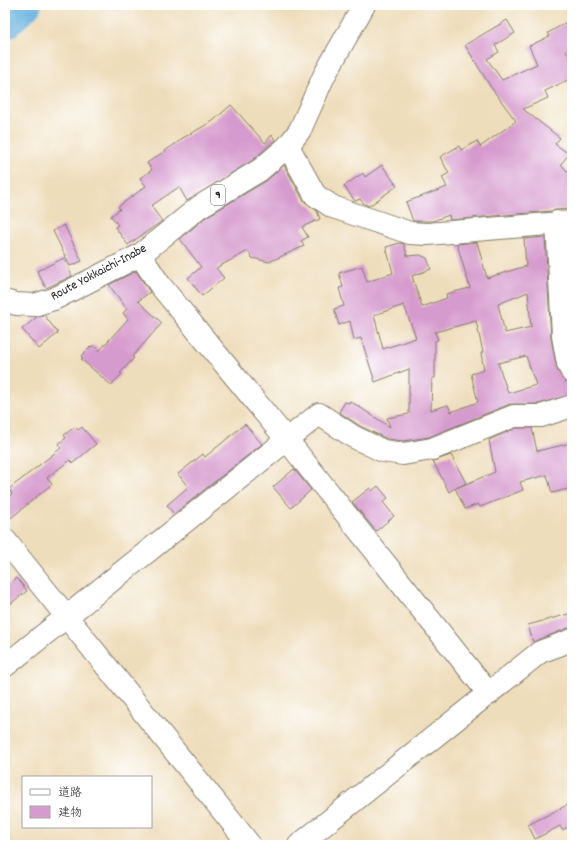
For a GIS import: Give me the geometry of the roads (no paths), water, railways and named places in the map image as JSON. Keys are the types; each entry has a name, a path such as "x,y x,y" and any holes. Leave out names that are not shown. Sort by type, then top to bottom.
{"street":[{"name":"Route Yokkaichi-Inabe","path":"5,301 16,304 34,305 54,299 140,254 198,207 260,170 288,146 300,130 324,76 364,5"},
{"path":"288,146 315,195 333,207 410,233 427,234 565,222 563,336 568,364 572,372"},
{"path":"140,254 160,285 287,440 489,694"},
{"path":"5,666 319,414 354,438 382,451 403,454 432,449 514,416 541,416 572,406"},
{"path":"5,540 250,845"},
{"path":"299,845 540,652 572,640"}],"waterway":[{"path":"5,24 26,5"}]}
